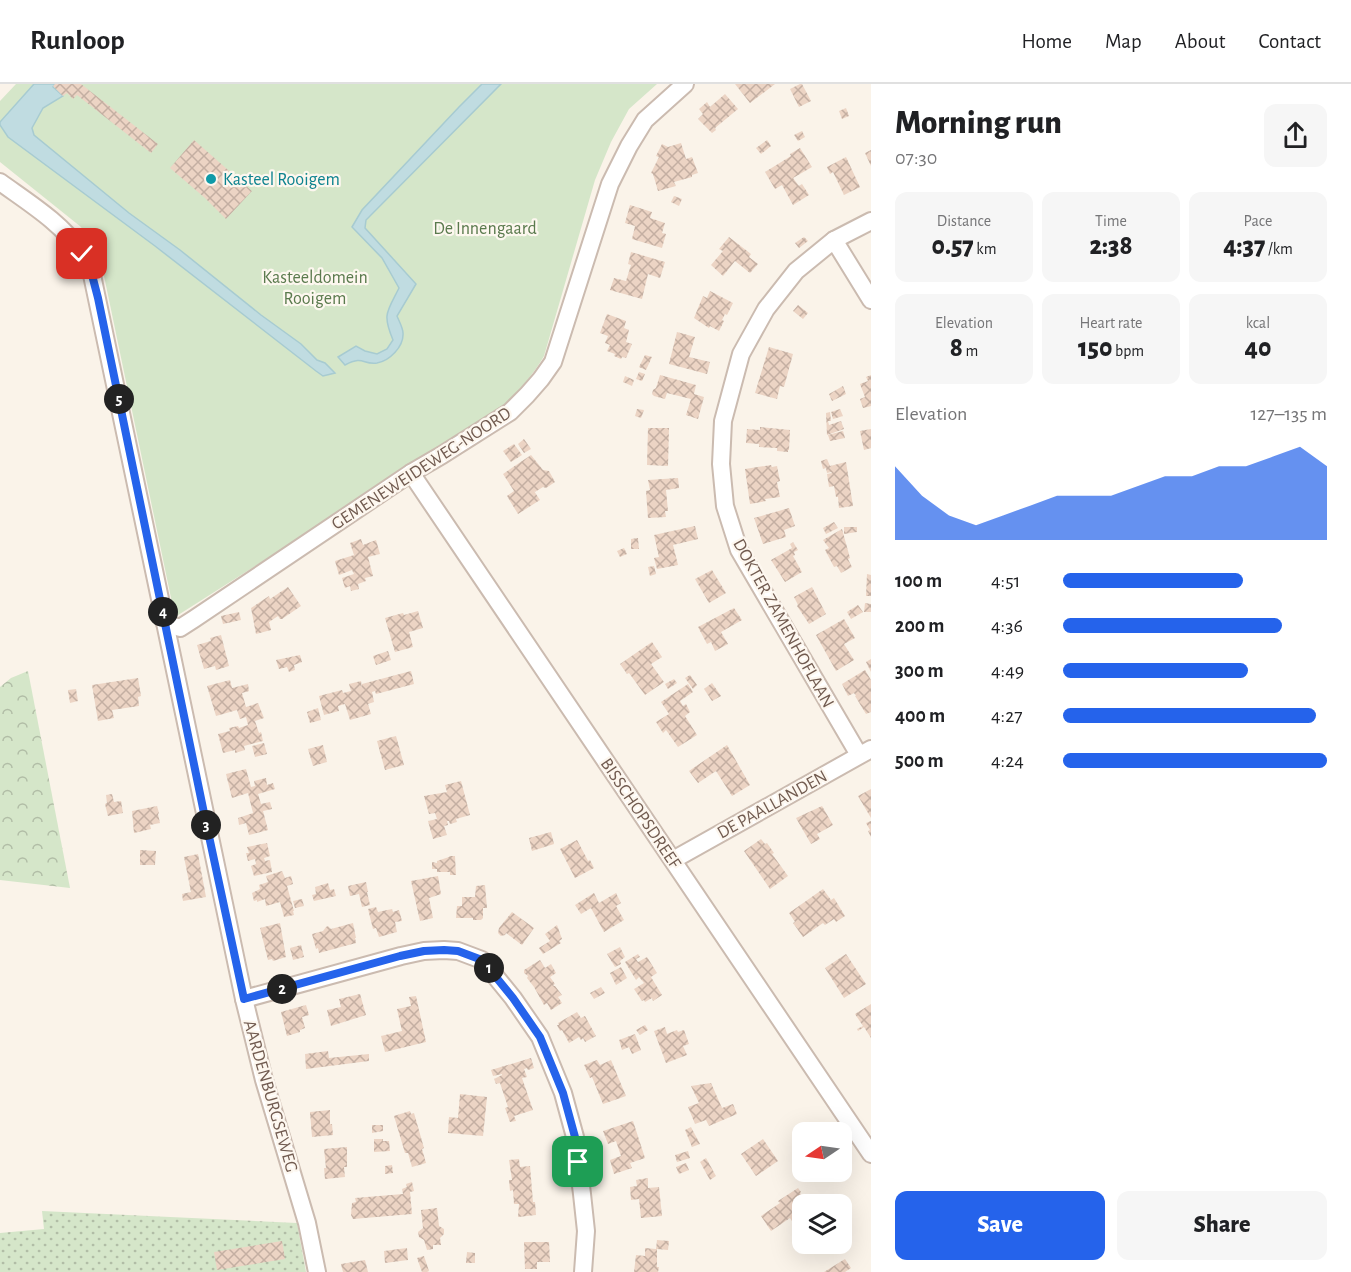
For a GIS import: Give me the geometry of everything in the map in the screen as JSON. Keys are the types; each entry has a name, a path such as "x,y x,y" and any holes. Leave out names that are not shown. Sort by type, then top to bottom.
{"street":[{"name":"GEMENEWEIDEWEG-NOORD","path":"165,623 180,628 411,473 510,412 528,395 554,362 610,184 628,146 645,120 685,84"},
{"name":"AARDENBURGSEWEG","path":"0,182 47,217 68,236 82,254 92,275 244,999 264,1080 307,1223 317,1272"},
{"name":"DOKTER ZAMENHOFLAAN","path":"865,752 739,550 725,506 721,464 723,421 741,354 766,309 796,271 834,240 871,221"},
{"path":"834,240 871,300"},
{"name":"BISSCHOPSDREEF","path":"411,473 871,1154"},
{"name":"DE PAALLANDEN","path":"673,860 865,752"},
{"path":"244,999 424,951 458,951 482,960 513,998 540,1037 563,1093 575,1137 582,1194 586,1231 583,1272"}],"green space":[{"name":"Kasteeldomein Rooigem","path":"16,84 657,84 629,109 611,142 595,180 544,356 520,389 489,417 175,617 103,271 81,227 0,162 0,101"},
{"path":"28,671 70,888 0,880 0,687 11,678"},
{"path":"42,1211 297,1223 306,1272 0,1272 0,1233 44,1229"}],"water":[{"path":"34,84 55,84 53,87 63,96 43,108 32,128 34,135 129,213 180,250 335,373 323,376 316,371 155,246 8,137 0,122"},
{"path":"482,84 501,84 366,220 365,228 416,284 397,316 402,327 403,338 395,352 377,363 360,360 345,365 338,357 356,346 377,354 387,349 393,340 387,313 399,288 382,258 352,227 362,210"}],"building":[{"path":"55,84 81,84 158,144 151,153 77,95 73,99 67,93 63,96 53,86"},
{"path":"735,84 775,84 750,103"},
{"path":"800,84 811,101 799,107 790,89"},
{"path":"725,94 738,109 712,133 698,119 703,114 699,109 707,102 710,107"},
{"path":"846,108 849,116 842,119 839,111"},
{"path":"802,131 805,137 798,141 794,135"},
{"name":"Kasteel Rooigem","path":"194,140 252,191 226,219 170,168"},
{"path":"767,140 771,146 761,154 756,148"},
{"path":"681,143 686,159 692,157 698,173 674,182 676,186 658,191 651,173 659,157 656,156 662,144 668,147"},
{"path":"800,148 812,167 793,178 799,186 802,184 809,195 793,205 782,185 775,189 765,172"},
{"path":"871,150 871,166 865,153"},
{"path":"846,157 860,187 844,195 833,172 830,174 827,167"},
{"path":"674,196 682,199 679,206 671,202"},
{"path":"630,205 652,212 650,218 665,223 662,233 666,234 662,248 632,239 635,226 625,223"},
{"path":"729,237 751,254 749,257 758,264 750,273 735,261 723,276 711,265 723,251 719,249"},
{"path":"804,237 808,241 799,248 795,243"},
{"path":"631,252 665,262 660,278 648,274 642,299 610,290 614,278 626,281 631,265 628,264"},
{"path":"710,291 733,303 722,320 724,321 719,331 710,326 709,328 694,318 703,296 707,298"},
{"path":"798,305 808,313 803,319 793,311"},
{"path":"607,314 626,321 624,328 629,330 626,342 632,344 626,358 621,359 607,351 610,345 605,343 608,336 600,333"},
{"path":"677,332 695,337 689,357 710,362 707,374 669,364"},
{"path":"769,347 793,354 784,387 780,386 777,399 755,393"},
{"path":"645,355 652,357 646,370 639,367"},
{"path":"639,372 645,374 642,381 636,379"},
{"path":"660,375 696,385 694,394 704,397 698,419 686,415 691,399 667,393 665,399 652,394"},
{"path":"871,375 871,406 863,408 860,399 865,397 860,384 868,381 866,377"},
{"path":"625,376 634,380 632,386 623,382"},
{"path":"843,386 846,394 832,401 829,394"},
{"path":"637,409 644,410 641,418 635,416"},
{"path":"840,409 843,416 833,419 831,412"},
{"path":"830,412 829,425 841,421 844,429 827,435 826,413"},
{"path":"760,427 790,430 788,452 746,443 747,429 760,430"},
{"path":"648,428 669,428 668,466 647,465"},
{"path":"871,429 871,448 864,450 860,431"},
{"path":"843,431 845,438 830,441 828,435"},
{"path":"524,439 531,449 524,453 518,444"},
{"path":"514,444 522,455 511,462 503,451"},
{"path":"531,455 543,470 549,471 555,482 546,488 534,491 540,500 518,514 507,496 514,491 503,474"},
{"path":"827,459 830,466 846,462 853,506 839,508 834,486 829,487 827,474 832,473 827,473 826,468 823,469 821,461"},
{"path":"771,465 772,467 777,466 780,497 750,504 745,469"},
{"path":"678,478 679,488 666,490 668,511 665,511 666,517 648,518 646,491 650,490 648,480"},
{"path":"789,508 795,526 784,530 786,537 763,544 754,518"},
{"path":"834,522 838,528 826,534 823,528"},
{"path":"695,526 698,539 673,545 678,565 657,569 654,558 659,557 654,535"},
{"path":"844,527 857,527 857,532 844,534"},
{"path":"842,529 850,558 848,559 852,567 841,573 837,566 834,567 825,550 829,548 823,540"},
{"path":"638,538 639,549 631,549 631,539"},
{"path":"361,539 363,545 376,540 380,554 368,557 373,576 365,578 366,581 358,584 359,589 351,591 350,586 345,588 342,578 354,574 352,570 339,575 335,561 354,555 350,543"},
{"path":"793,542 798,550 793,556 802,572 785,582 771,560 792,548 790,544"},
{"path":"624,548 627,554 620,557 617,551"},
{"path":"654,566 656,574 650,576 648,567"},
{"path":"712,570 726,593 709,603 695,579"},
{"path":"867,574 871,575 871,596 866,596"},
{"path":"288,587 301,606 282,619 278,616 269,622 271,630 256,634 251,608"},
{"path":"812,587 826,614 809,624 794,597"},
{"path":"865,603 871,604 871,612 864,612"},
{"path":"858,605 863,612 851,619 847,612"},
{"path":"734,608 742,620 721,632 728,644 715,651 711,642 707,644 698,627"},
{"path":"418,611 423,628 409,632 413,647 395,652 385,618"},
{"path":"239,612 241,620 223,624 221,616"},
{"path":"844,619 855,638 844,644 854,660 836,671 816,635"},
{"path":"221,635 229,666 216,670 215,666 204,669 197,645"},
{"path":"652,642 662,657 651,664 664,682 645,695 620,664"},
{"path":"388,651 391,660 376,665 373,656"},
{"path":"300,655 302,662 294,665 295,670 289,672 287,667 279,669 276,660"},
{"path":"871,659 871,672 866,662"},
{"path":"865,670 871,680 871,712 866,714 854,693 848,696 842,684"},
{"path":"411,671 414,684 376,694 375,691 372,692 374,702 368,704 371,714 350,720 345,704 338,706 339,711 324,715 319,696 342,690 343,693 351,691 349,684 361,681 362,688 362,684"},
{"path":"690,675 697,685 693,689 685,678"},
{"path":"138,678 141,696 138,697 139,706 112,710 114,718 98,721 92,685"},
{"path":"674,679 677,683 668,689 665,684"},
{"path":"230,680 232,688 248,684 249,691 242,693 246,707 258,703 264,718 255,721 263,741 244,746 245,750 235,753 235,750 223,753 218,734 230,731 229,728 248,725 246,717 240,719 237,710 216,716 207,686"},
{"path":"712,683 721,696 712,701 704,689"},
{"path":"688,684 693,692 680,701 683,706 686,704 690,712 685,716 697,735 678,747 666,730 663,733 656,722 669,714 661,702"},
{"path":"76,689 78,701 70,703 68,690"},
{"path":"318,708 321,720 310,723 307,712"},
{"path":"396,736 404,765 385,770 377,741"},
{"path":"264,743 267,754 255,757 252,746"},
{"path":"323,745 327,762 313,766 308,749"},
{"path":"727,745 750,785 732,796 716,771 698,783 689,771"},
{"path":"246,769 251,787 255,786 254,781 266,778 267,785 273,783 275,789 258,794 261,804 270,802 272,809 263,811 268,830 249,835 246,823 239,825 238,818 253,813 248,793 232,798 226,774"},
{"path":"461,781 470,815 456,819 457,822 450,824 447,821 448,825 444,826 447,835 433,839 428,821 437,819 435,813 429,814 424,796 447,792 445,785"},
{"path":"871,789 871,818 858,796"},
{"path":"112,794 114,802 121,801 123,813 108,816 105,804 107,803 106,795"},
{"path":"157,806 160,823 150,825 151,829 134,833 132,811"},
{"path":"822,806 833,825 817,834 820,839 811,844 796,818"},
{"path":"871,821 871,837 866,823"},
{"path":"551,832 554,844 532,851 529,838"},
{"path":"761,839 765,844 767,843 788,876 770,889 744,851"},
{"path":"577,840 594,868 575,878 560,849"},
{"path":"267,843 270,856 264,858 265,861 270,860 272,872 254,876 251,866 256,864 255,859 248,861 247,847"},
{"path":"140,850 156,851 155,865 140,865"},
{"path":"198,854 206,897 183,901 182,894 191,892 184,857"},
{"path":"450,856 455,856 456,875 432,869 432,862 437,863"},
{"path":"282,871 285,878 291,876 293,884 287,886 294,915 284,917 280,902 266,906 265,899 254,901 252,893 260,889 259,885 268,882 266,876"},
{"path":"438,876 441,894 429,898 433,918 420,921 411,881"},
{"path":"366,882 370,905 362,907 359,894 350,896 348,886"},
{"path":"328,883 330,890 334,889 336,896 314,901 312,895 316,894 315,887"},
{"path":"485,885 487,908 483,908 483,918 473,920 473,918 456,918 457,906 462,906 462,897 475,897 476,886"},
{"path":"823,889 831,900 834,898 845,916 836,922 834,919 825,925 823,923 803,937 789,913"},
{"path":"594,893 599,903 616,893 621,903 616,906 624,920 604,932 591,908 581,914 575,905"},
{"path":"302,899 304,906 295,908 293,901"},
{"path":"376,907 378,912 399,910 402,921 395,922 397,932 379,937 376,928 373,929 368,909"},
{"path":"512,912 534,928 522,945 506,933 501,936 498,933 499,928"},
{"path":"280,923 286,957 273,961 268,960 260,928"},
{"path":"353,923 356,943 319,953 312,934 323,931 328,926 331,929"},
{"path":"557,925 562,939 559,941 561,943 543,954 539,948 550,941 545,934"},
{"path":"301,945 304,957 293,960 290,948"},
{"path":"620,947 625,957 620,961 621,964 615,967 607,954"},
{"path":"638,954 640,957 636,959 638,962 647,957 657,973 651,977 662,995 653,1001 652,998 645,1002 642,1001 634,989 644,983 639,977 636,980 625,962"},
{"path":"846,954 866,984 844,998 825,968"},
{"path":"540,960 545,968 551,964 556,973 550,977 555,984 553,985 562,995 558,997 562,1003 551,1010 547,1003 544,1005 527,978 528,976 524,973 524,970"},
{"path":"621,967 627,978 616,985 610,973"},
{"path":"601,987 605,993 594,999 590,993"},
{"path":"360,994 366,1015 331,1026 327,1010 341,1007 339,999"},
{"path":"416,996 426,1042 385,1052 381,1036 402,1031 397,1009 411,1006 409,997"},
{"path":"871,1004 871,1038 864,1027 858,1031 857,1029 863,1026 855,1014"},
{"path":"306,1005 309,1015 302,1017 305,1028 287,1036 281,1012"},
{"path":"577,1012 581,1018 585,1016 596,1036 585,1042 579,1037 569,1043 557,1025"},
{"path":"645,1025 648,1030 640,1035 636,1030"},
{"path":"665,1027 667,1034 684,1030 689,1044 683,1046 687,1055 666,1063 654,1031"},
{"path":"635,1034 641,1050 632,1054 629,1047 622,1050 619,1040"},
{"path":"328,1051 329,1058 369,1054 369,1061 306,1069 305,1054"},
{"path":"531,1058 534,1068 524,1069 527,1077 522,1078 533,1110 514,1116 516,1121 510,1122 500,1083 496,1084 494,1079 502,1074 493,1076 491,1070"},
{"path":"597,1060 600,1065 611,1060 626,1096 603,1104 592,1077 590,1078 584,1065"},
{"path":"711,1083 722,1108 733,1104 737,1114 709,1126 706,1120 695,1124 688,1107 699,1103 691,1086"},
{"path":"460,1094 487,1097 483,1136 448,1133 449,1117 458,1118"},
{"path":"330,1110 333,1135 312,1137 310,1112"},
{"path":"410,1111 411,1114 414,1113 426,1163 412,1167 408,1153 405,1153 394,1116"},
{"path":"633,1121 645,1158 630,1163 632,1168 614,1174 610,1160 621,1156 616,1141 608,1144 603,1131"},
{"path":"372,1125 383,1125 383,1131 372,1133"},
{"path":"691,1127 700,1144 692,1147 685,1130"},
{"path":"374,1139 389,1141 390,1151 374,1152"},
{"path":"763,1139 778,1161 756,1176 741,1154"},
{"path":"347,1147 345,1177 325,1179 324,1149"},
{"path":"688,1151 690,1158 677,1162 675,1155"},
{"path":"706,1158 716,1176 710,1180 700,1162"},
{"path":"519,1159 520,1167 530,1166 536,1215 518,1217 519,1204 514,1204 513,1190 510,1191 509,1180 512,1180 509,1160"},
{"path":"686,1163 689,1170 679,1174 676,1167"},
{"path":"392,1165 393,1173 385,1174 385,1166"},
{"path":"648,1178 648,1188 659,1187 662,1216 641,1218 639,1199 631,1200 630,1187 637,1186 636,1180"},
{"path":"412,1182 414,1191 410,1192 412,1214 353,1219 352,1203 356,1202 355,1198 403,1194 402,1189 407,1187 406,1184"},
{"path":"798,1188 801,1192 801,1194 792,1194 792,1221 790,1218 771,1231 761,1216 780,1203 778,1201"},
{"path":"437,1208 439,1226 444,1229 444,1234 440,1238 441,1245 433,1245 433,1249 427,1250 418,1232 423,1228 421,1210"},
{"path":"657,1240 669,1241 668,1250 657,1249 658,1272 634,1272 636,1255 645,1256 645,1248 656,1249"},
{"path":"282,1241 285,1259 217,1270 214,1252"},
{"path":"524,1242 549,1242 550,1262 537,1262 537,1269 525,1269"},
{"path":"407,1248 408,1260 385,1263 384,1251"},
{"path":"467,1252 475,1253 475,1263 466,1263"},
{"path":"424,1256 429,1271 427,1272 422,1272 417,1258"},
{"path":"845,1259 851,1268 845,1272 824,1272"},
{"path":"365,1260 368,1272 343,1272 341,1264"}],"place":[{"name":"Kasteel Rooigem","path":"211,179"}],"route":[{"path":"82,254 92,275 98,298 244,999 424,951 458,951 482,960 513,998 540,1037 563,1093 575,1137 578,1162"}],"park label":[{"name":"De Innengaard","path":"485,228"}]}
